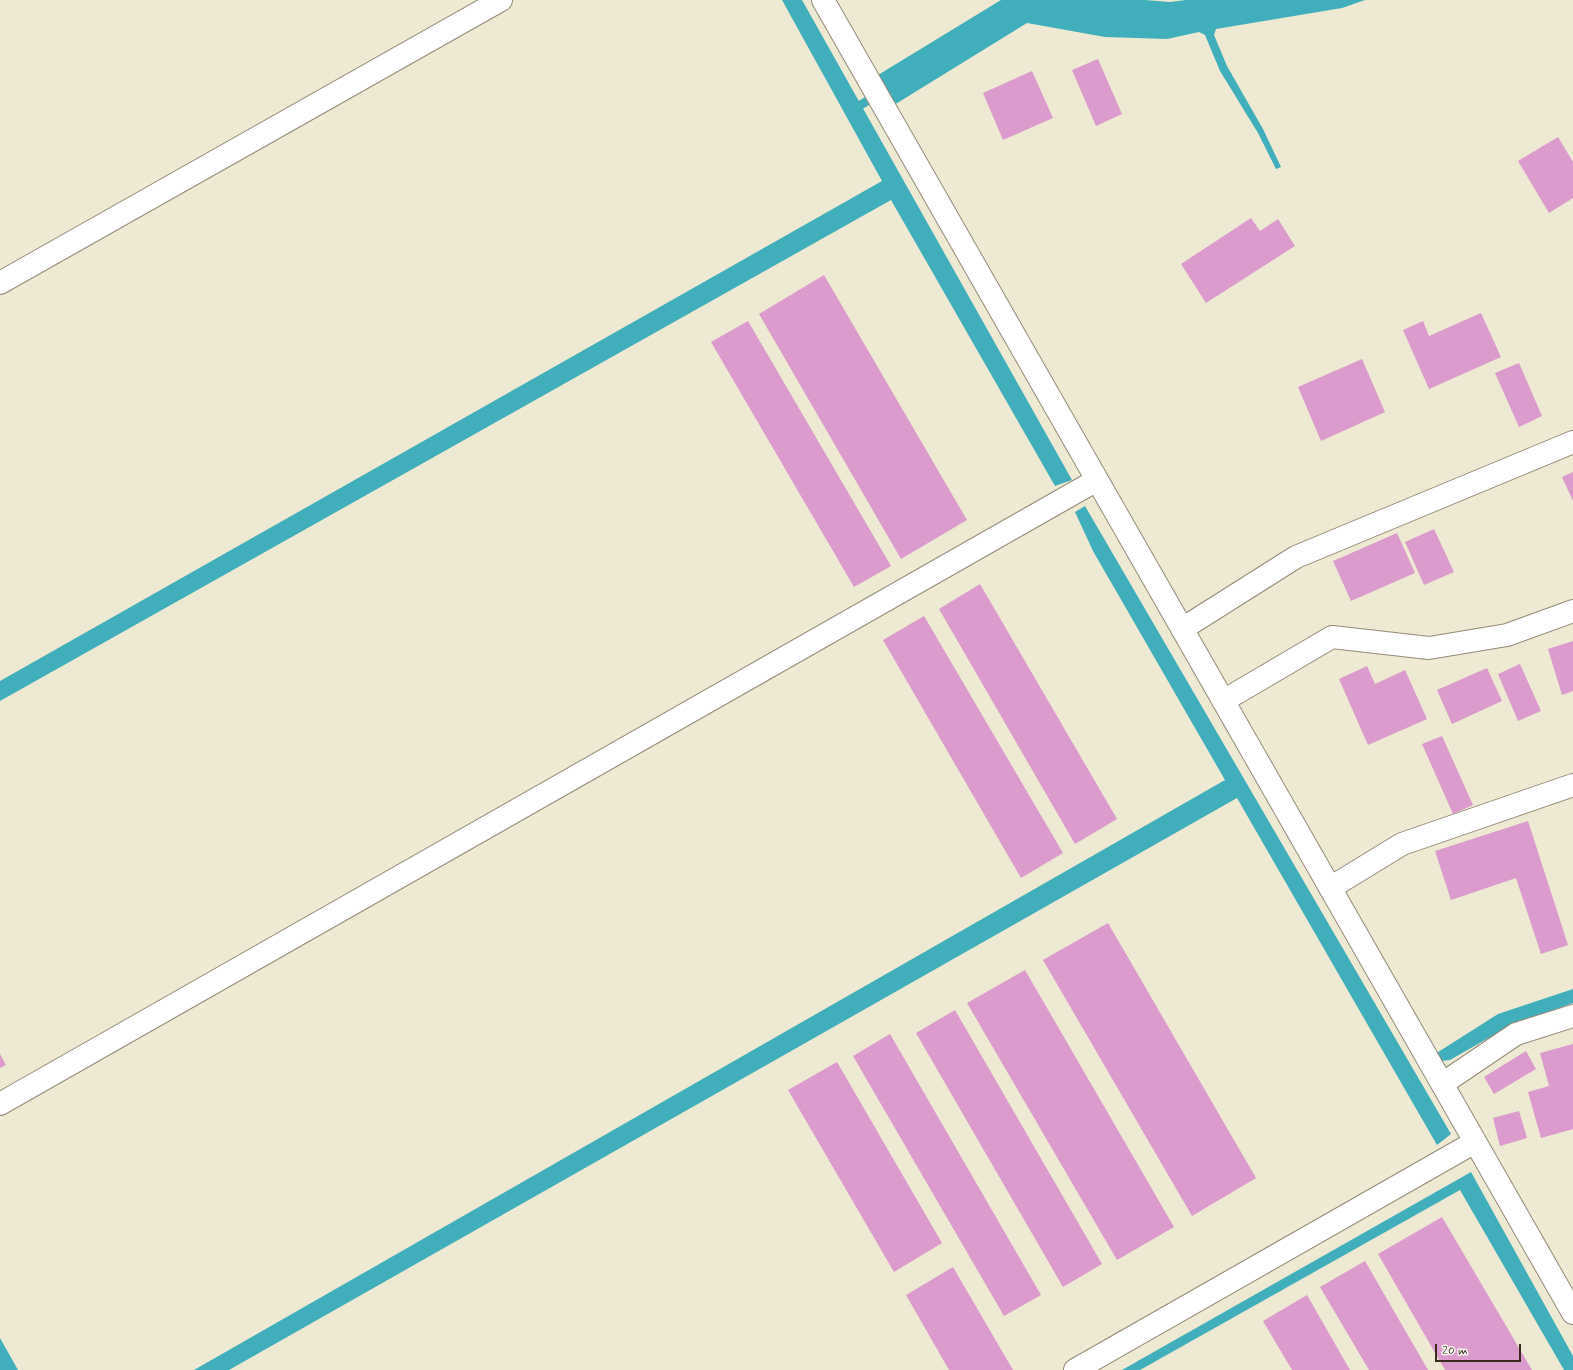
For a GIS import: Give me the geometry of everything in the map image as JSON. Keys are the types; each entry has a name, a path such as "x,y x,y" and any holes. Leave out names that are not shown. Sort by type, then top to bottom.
{"street":[{"path":"0,284 500,0"},
{"path":"823,0 1573,1313"},
{"path":"1182,629 1296,557 1573,442"},
{"path":"0,1104 1097,480"},
{"path":"1223,701 1332,637 1429,648 1507,635 1573,612"},
{"path":"1330,888 1402,844 1573,785"},
{"path":"1442,1084 1516,1034 1573,1016"},
{"path":"1075,1370 1475,1142"}],"water":[{"path":"782,0 802,0 1072,480 1055,486 891,200 0,701 0,681 882,181"},
{"path":"1001,0 1145,0 1170,2 1186,0 1365,0 1342,8 1216,29 1214,35 1227,66 1263,129 1281,167 1276,169 1258,133 1220,71 1205,35 1199,32 1167,39 1105,37 1027,23 894,105 878,75"},
{"path":"1085,506 1451,1134 1437,1145 1237,798 229,1370 194,1370 1225,780 1093,551 1075,512"},
{"path":"1573,989 1573,1003 1513,1024 1450,1060 1441,1061 1435,1054 1498,1014"},
{"path":"1471,1172 1573,1356 1573,1370 1564,1370 1460,1190 1140,1370 1122,1370"},
{"path":"0,1338 18,1370 0,1370"}],"building":[{"path":"1098,59 1122,114 1096,126 1072,70"},
{"path":"1032,71 1053,118 1003,140 983,93"},
{"path":"1558,137 1573,162 1573,198 1549,213 1518,161"},
{"path":"1251,218 1260,231 1278,219 1295,246 1206,303 1181,264"},
{"path":"824,275 967,520 901,559 759,314"},
{"path":"1481,313 1501,357 1429,389 1403,330 1423,321 1429,336"},
{"path":"748,321 891,566 854,587 711,342"},
{"path":"1362,359 1385,412 1321,441 1298,387"},
{"path":"1519,363 1542,416 1519,427 1495,373"},
{"path":"1573,472 1573,501 1562,477"},
{"path":"1434,529 1454,572 1424,585 1405,542"},
{"path":"1397,533 1415,573 1351,601 1333,561"},
{"path":"980,584 1117,819 1075,844 939,609"},
{"path":"924,616 1063,853 1021,878 883,640"},
{"path":"1573,641 1573,691 1562,695 1548,649"},
{"path":"1520,664 1541,711 1518,721 1498,674"},
{"path":"1367,666 1375,684 1405,670 1427,719 1368,745 1339,679"},
{"path":"1487,668 1502,701 1452,724 1437,690"},
{"path":"1442,736 1473,805 1453,814 1422,744"},
{"path":"1528,821 1568,945 1541,954 1516,878 1451,900 1435,851"},
{"path":"1108,923 1256,1178 1192,1216 1043,960"},
{"path":"1025,970 1174,1227 1117,1260 967,1003"},
{"path":"955,1010 1102,1264 1063,1287 916,1033"},
{"path":"890,1034 1041,1295 1004,1316 853,1056"},
{"path":"1573,1044 1573,1129 1541,1138 1528,1092 1549,1086 1540,1053"},
{"path":"1526,1051 1536,1069 1494,1094 1484,1077"},
{"path":"0,1054 6,1065 0,1068"},
{"path":"837,1062 942,1243 894,1272 788,1090"},
{"path":"1519,1111 1527,1138 1500,1146 1493,1118"},
{"path":"1442,1217 1532,1370 1445,1370 1378,1254"},
{"path":"1365,1261 1428,1370 1369,1370 1320,1287"},
{"path":"953,1267 1013,1370 949,1370 906,1295"},
{"path":"1307,1295 1350,1370 1292,1370 1263,1321"}],"waterway":[{"path":"856,113 854,109 877,95"}]}
